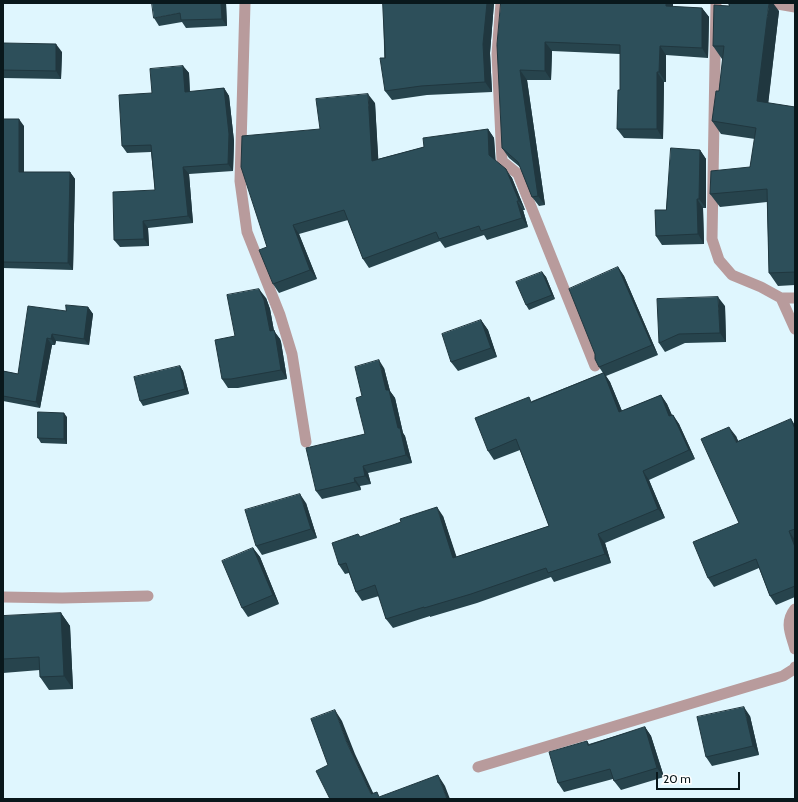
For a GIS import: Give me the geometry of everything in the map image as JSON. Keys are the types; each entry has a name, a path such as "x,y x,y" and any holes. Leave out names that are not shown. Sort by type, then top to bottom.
{"street":[{"path":"245,3 240,181 247,232 280,315 292,354 306,442"},
{"path":"501,3 497,54 502,161 518,174 595,366"},
{"path":"716,3 712,239 719,260 732,275 761,286 781,298 795,298"},
{"path":"772,3 795,7"},
{"path":"781,298 795,329"},
{"path":"3,597 62,598 148,596"},
{"path":"795,609 789,617 789,626 795,649"},
{"path":"478,767 783,676 795,667"}],"building":[{"path":"152,3 221,3 222,19 181,20 180,13 154,18"},
{"path":"383,3 487,3 483,44 485,82 421,86 385,91 380,58 385,58"},
{"path":"501,3 666,3 666,6 702,8 702,48 660,46 659,72 657,72 657,129 617,129 618,90 620,90 620,45 545,42 545,71 520,70 538,196 532,197 518,162 502,148 497,45"},
{"path":"729,3 769,3 757,101 795,107 795,272 769,273 767,189 710,194 711,171 750,167 756,128 712,121 716,91 719,91 724,46 713,46 714,5 729,6"},
{"path":"3,43 56,44 56,71 3,70"},
{"path":"183,66 185,92 224,88 229,134 228,164 183,167 188,216 143,221 144,239 114,240 113,192 155,190 151,145 122,146 119,95 152,93 150,69"},
{"path":"368,94 372,161 424,147 423,138 488,129 489,155 506,169 519,201 517,201 522,218 481,231 479,226 439,239 436,232 363,259 344,210 293,225 310,270 273,284 259,250 267,247 241,167 242,136 320,129 316,99"},
{"path":"3,119 19,119 19,172 70,172 68,263 3,262"},
{"path":"671,148 700,150 699,199 697,199 698,234 656,236 655,210 666,210"},
{"path":"618,267 652,345 599,367 569,289"},
{"path":"542,272 552,295 526,305 516,282"},
{"path":"259,289 264,300 270,331 274,330 275,333 281,370 231,379 222,379 215,340 235,336 227,295"},
{"path":"718,297 720,333 679,334 659,343 657,299"},
{"path":"66,305 88,307 84,339 52,334 51,339 47,338 36,402 3,396 3,371 18,374 28,306 66,311"},
{"path":"481,320 491,348 451,362 442,334"},
{"path":"379,360 386,390 389,390 398,428 400,428 406,455 363,466 365,476 354,478 355,482 316,491 306,448 365,434 356,398 362,396 355,367"},
{"path":"180,366 185,389 140,401 134,377"},
{"path":"604,373 619,412 661,395 669,416 673,415 689,450 643,471 658,509 598,534 605,554 548,573 546,568 471,594 386,619 375,585 356,592 346,563 339,565 332,543 358,534 360,537 401,522 400,519 437,507 453,558 549,526 516,439 488,451 475,418 529,397 531,402"},
{"path":"38,412 64,413 64,439 38,438"},
{"path":"791,419 795,429 795,529 789,531 795,547 795,586 770,596 756,559 708,578 693,542 739,523 701,439 729,427 736,442"},
{"path":"300,494 311,529 256,546 245,510"},
{"path":"253,548 273,595 242,608 222,561"},
{"path":"61,613 64,676 40,677 39,657 3,659 3,616"},
{"path":"744,707 753,746 706,757 697,717"},
{"path":"335,710 347,743 371,794 377,792 379,797 438,775 447,799 330,799 316,771 328,765 311,719"},
{"path":"645,727 657,768 614,781 610,769 558,783 549,752 587,741 588,745"}]}
